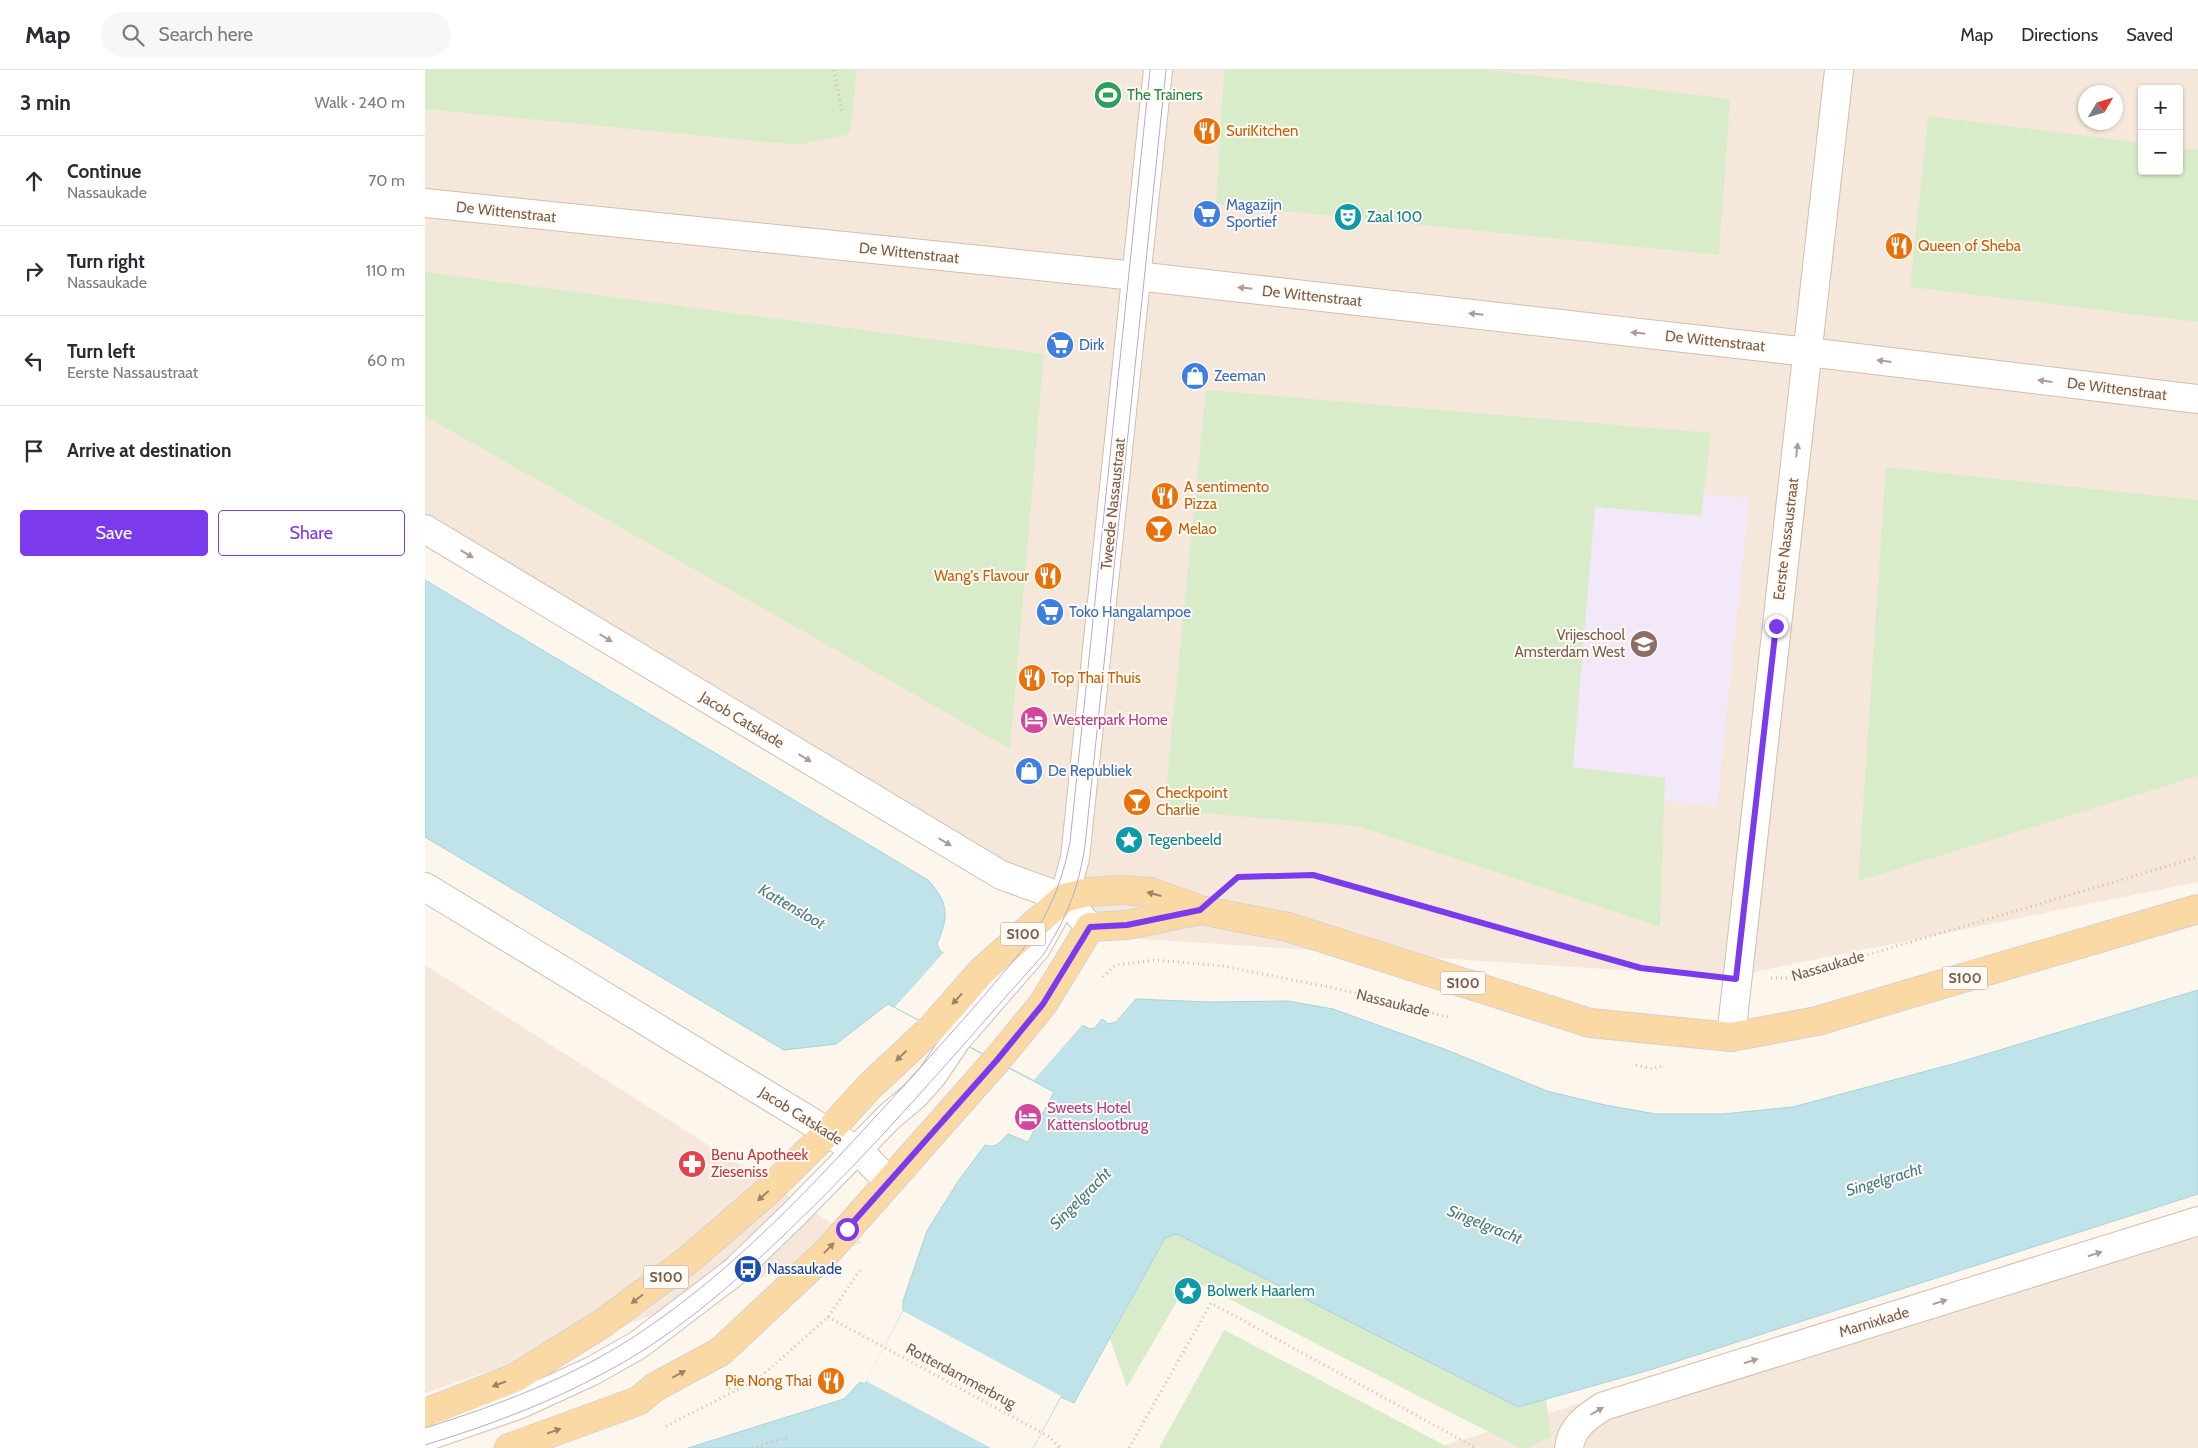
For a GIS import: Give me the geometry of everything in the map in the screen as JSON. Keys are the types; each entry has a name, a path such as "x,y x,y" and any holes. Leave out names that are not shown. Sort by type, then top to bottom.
{"main road":[{"name":"S100","path":"425,1413 515,1378 603,1323 695,1255 769,1190 828,1132 870,1086 933,1027 993,978 1064,898 1089,892 1121,890 1151,892 1200,910 1288,927 1591,1023 1731,1037 1817,1021 2198,909"},
{"name":"S100","path":"1090,927 1127,925 1200,910"},
{"path":"509,1448 638,1401 655,1387 720,1352 828,1250 997,1060 1043,1004 1090,927"}],"street":[{"name":"Tweede Nassaustraat","path":"1064,898 1075,858 1081,809 1158,70"},
{"name":"Eerste Nassaustraat","path":"1731,1037 1839,70"},
{"name":"De Wittenstraat","path":"425,204 1137,276 1808,352 2198,399"},
{"name":"Jacob Catskade","path":"425,529 1001,875 1064,898"},
{"name":"Jacob Catskade","path":"425,887 828,1132 856,1150 889,1182"},
{"path":"1064,898 1090,927"},
{"path":"425,1437 518,1405 591,1371 638,1345 734,1272 890,1116 914,1096 932,1076 957,1039 993,978"},
{"name":"Marnixkade","path":"1569,1448 1570,1440 1584,1418 1605,1406 2198,1221"}],"path":[{"path":"834,70 842,112"},
{"name":"Nassaukade","path":"1200,910 1238,877 1313,875 1641,968 1736,979 1789,978 2198,857"},
{"name":"Nassaukade","path":"1096,983 1115,965 1155,960 1223,966 1343,990 1455,1019"},
{"path":"1634,1064 1653,1069 1662,1066"},
{"name":"Rotterdammerbrug","path":"862,1268 828,1317 1043,1433 1050,1437 1060,1448"},
{"path":"1129,1448 1211,1303 1476,1448"},
{"path":"661,1428 756,1381"},
{"path":"752,1448 789,1436"}],"shaded area":[{"path":"425,70 2198,70 2198,882 1729,977 1096,936 425,535"},
{"name":"Vrijeschool Amsterdam West","path":"1574,479 1749,499 1717,806 1538,789"},
{"path":"425,965 863,1243 425,1393"},
{"path":"2198,1211 2198,1448 1436,1448"}],"green space":[{"path":"425,70 857,70 850,134 799,145 425,109"},
{"path":"1224,70 1488,70 1730,99 1719,255 1216,204"},
{"path":"1928,116 2138,142 2138,175 2183,175 2183,148 2198,150 2198,322 1910,287"},
{"path":"425,272 1044,354 1010,749 425,416"},
{"path":"1206,390 1711,433 1701,516 1595,507 1573,767 1665,778 1660,927 1357,826 1164,810"},
{"path":"1886,467 2198,500 2198,776 1858,881"},
{"path":"1177,1234 1518,1407 1546,1399 1551,1437 1527,1448 1520,1448 1190,1279 1127,1387 1110,1339 1165,1238"},
{"path":"1224,1330 1450,1448 1159,1448"}],"water":[{"path":"425,580 928,880 940,896 945,910 944,925 937,944 940,951 1090,1029 1095,1028 1102,1019 1109,1024 1116,1022 1136,999 1207,1002 1288,1001 1333,1009 1447,1050 1547,1091 1605,1105 1656,1114 1722,1114 1793,1107 1960,1062 2198,990 2198,1194 1653,1369 1518,1407 1177,1234 1165,1238 1074,1403 1061,1397 1033,1448 688,1448 844,1399 860,1382 865,1384 903,1311 903,1301 927,1231 957,1183 985,1145 995,1145 1008,1134 1028,1142 1054,1092 888,1004 836,1044 784,1050 425,837"}],"pier":[{"path":"944,952 1083,1024 1034,1080 895,1007"},
{"path":"903,1311 1061,1396 1033,1448 991,1448 866,1381"}],"tram line":[{"path":"425,1428 507,1400 560,1378 585,1365 635,1336 675,1308 714,1277 786,1211 887,1104 1013,962 1045,916 1058,886 1070,842 1150,70"},
{"path":"425,1445 516,1414 561,1395 629,1359 698,1311 763,1255 851,1168 1043,955 1059,928 1075,890 1085,846 1166,70"}],"place":[{"name":"The Trainers","path":"1108,95"},
{"name":"SuriKitchen","path":"1207,131"},
{"name":"Magazijn Sportief","path":"1207,214"},
{"name":"Zaal 100","path":"1348,217"},
{"name":"Queen of Sheba","path":"1899,246"},
{"name":"Dirk","path":"1060,345"},
{"name":"Zeeman","path":"1195,376"},
{"name":"A sentimento Pizza","path":"1165,496"},
{"name":"Melao","path":"1159,529"},
{"name":"Wang's Flavour","path":"1048,576"},
{"name":"Toko Hangalampoe","path":"1050,612"},
{"name":"Vrijeschool Amsterdam West","path":"1644,644"},
{"name":"Top Thai Thuis","path":"1032,678"},
{"name":"Westerpark Home","path":"1034,720"},
{"name":"De Republiek","path":"1029,771"},
{"name":"Checkpoint Charlie","path":"1137,802"},
{"name":"Tegenbeeld","path":"1129,840"},
{"name":"Sweets Hotel Kattenslootbrug","path":"1028,1117"},
{"name":"Benu Apotheek Zieseniss","path":"692,1164"},
{"name":"Nassaukade","path":"748,1269"},
{"name":"Bolwerk Haarlem","path":"1188,1291"},
{"name":"Pie Nong Thai","path":"831,1381"}],"route":[{"path":"847,1229 997,1060 1043,1004 1090,927 1127,925 1200,910 1238,877 1313,875 1641,968 1736,979 1776,626"}],"water label":[{"name":"Kattensloot","path":"792,906"},
{"name":"Singelgracht","path":"1884,1179"},
{"name":"Singelgracht","path":"1080,1198"},
{"name":"Singelgracht","path":"1485,1224"}]}
